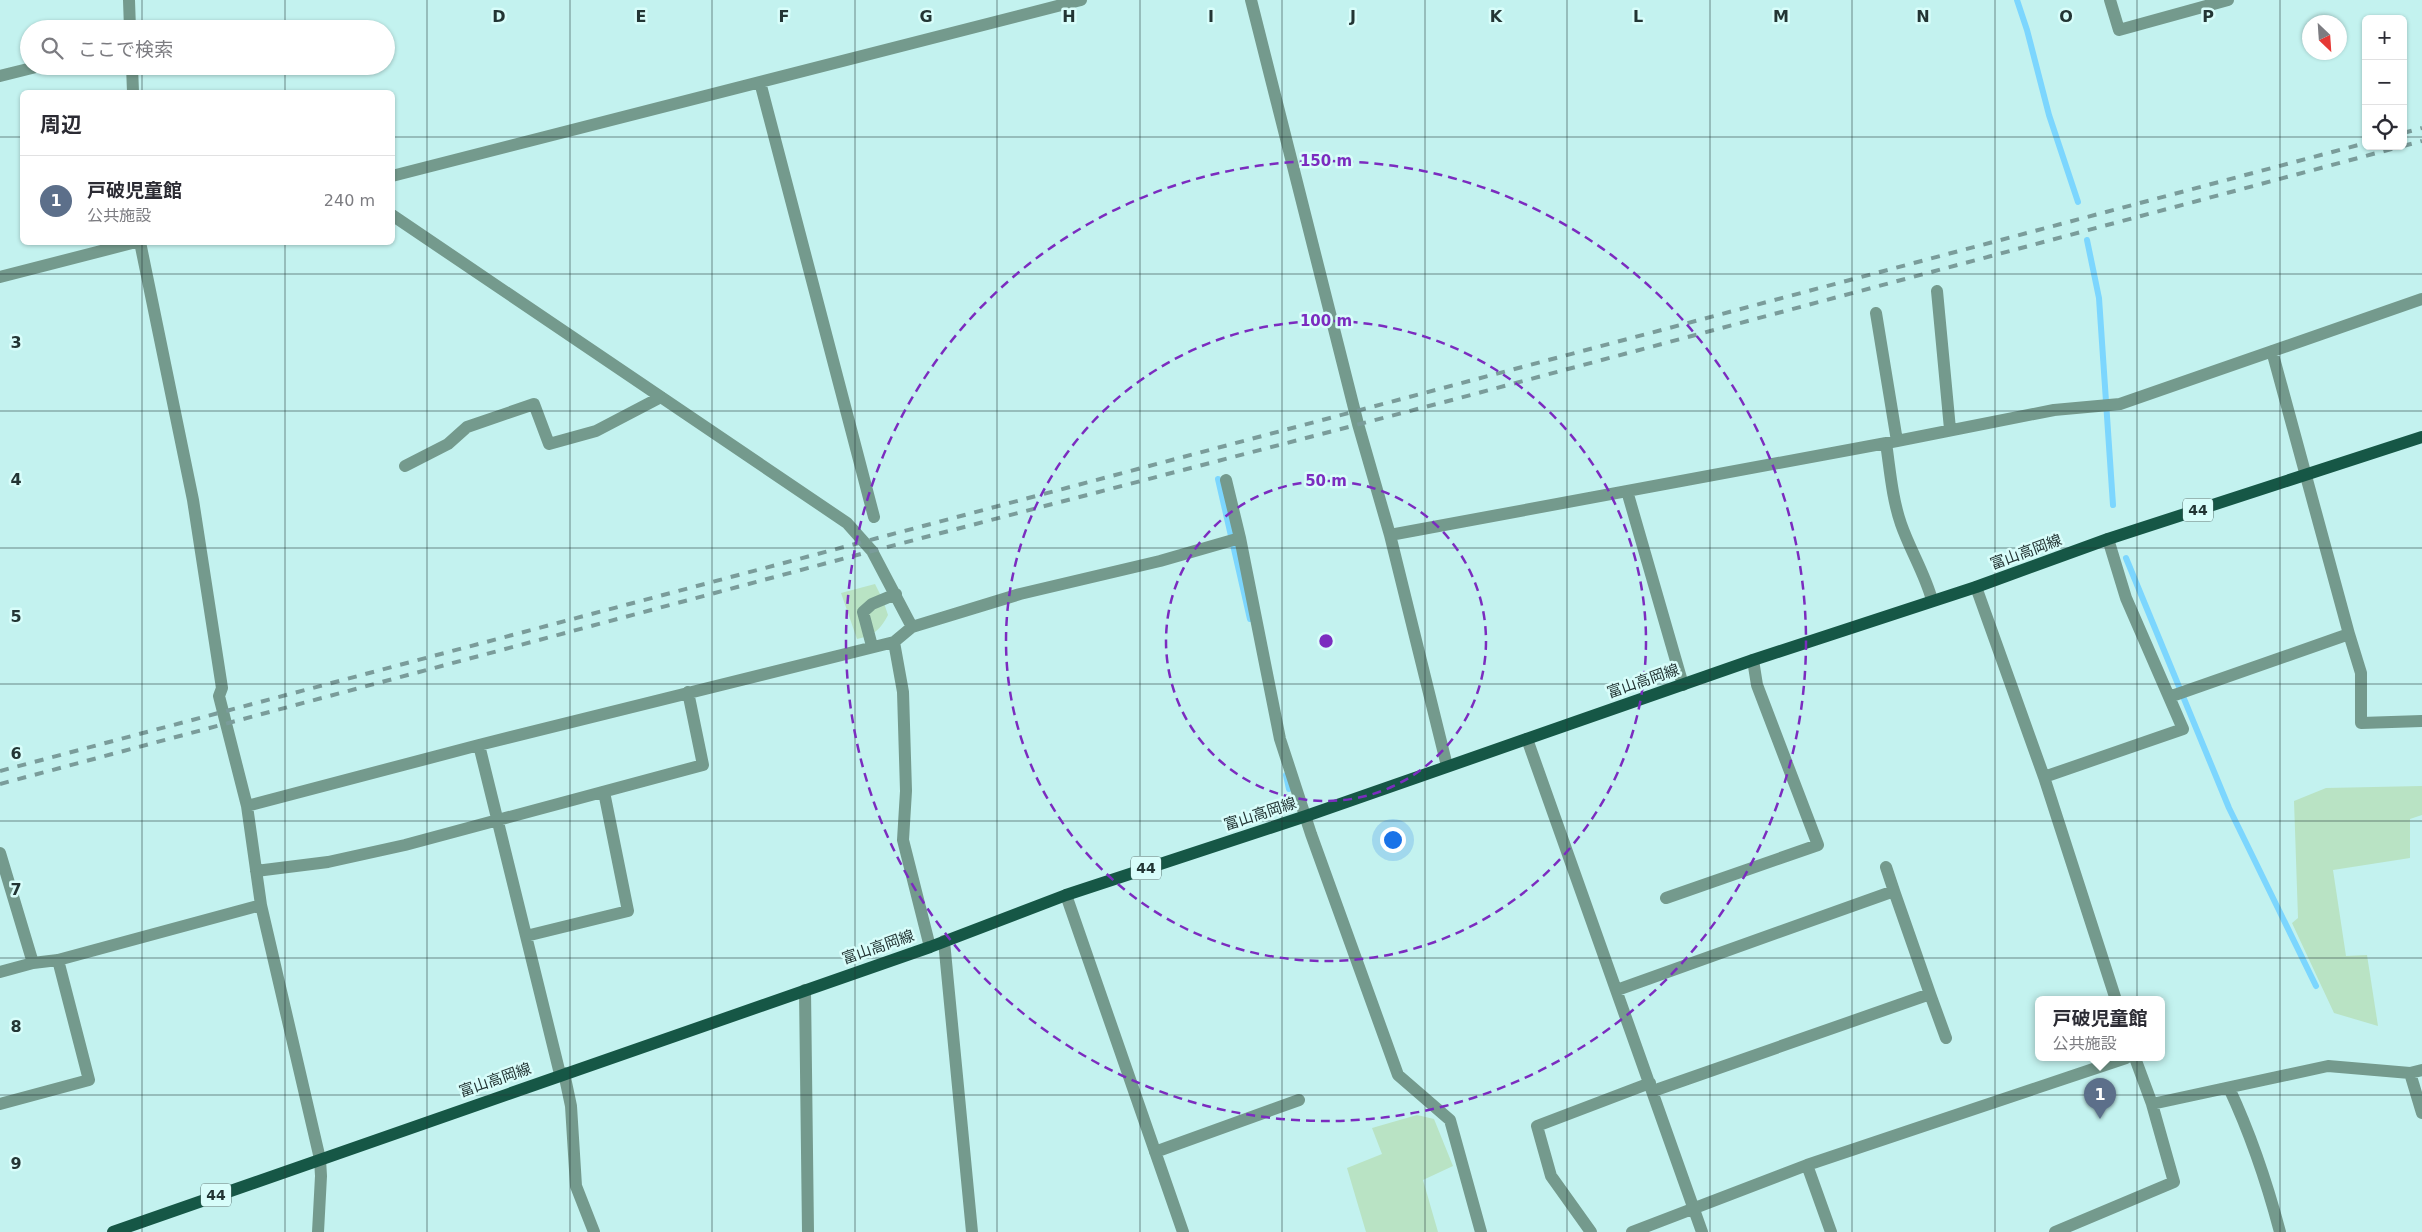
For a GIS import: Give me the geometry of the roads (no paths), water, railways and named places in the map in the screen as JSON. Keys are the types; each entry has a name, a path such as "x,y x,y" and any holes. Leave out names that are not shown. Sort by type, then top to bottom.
{"main road":[{"name":"富山高岡線","path":"113,1232 320,1158 930,947 1066,895 1306,816 1753,660 1976,587 2108,539 2422,437"}],"street":[{"path":"129,0 130,20"},
{"path":"395,175 1081,0"},
{"path":"1251,0 1357,418 1390,535 1447,766"},
{"path":"2110,0 2119,30 2228,0"},
{"path":"0,76 20,71"},
{"path":"132,75 133,90"},
{"path":"760,82 874,517"},
{"path":"395,217 847,523 872,551 912,627"},
{"path":"0,277 124,245"},
{"path":"141,245 192,500 222,688 219,696 247,806 261,905 320,1158 318,1232"},
{"path":"1937,291 1950,429"},
{"path":"1390,535 2054,410 2120,404 2422,298"},
{"path":"1876,313 1892,442 1893,494 1902,524 1928,585 1932,600"},
{"path":"2272,351 2307,475 2348,634 2361,673 2361,723 2422,721"},
{"path":"405,466 448,444 467,427 534,404 548,444 596,431 661,397"},
{"path":"1226,480 1240,538 1280,739 1306,816 1398,1076 1450,1120 1481,1232"},
{"path":"1627,491 1683,685"},
{"path":"247,806 478,745 894,642 912,627 1020,594 1160,560 1240,538"},
{"path":"2044,778 2183,729 2126,598 2108,539"},
{"path":"1976,587 2044,778 2115,996"},
{"path":"872,646 863,612 872,604 896,594"},
{"path":"2169,697 2348,634"},
{"path":"894,642 903,692 906,791 903,840 930,947"},
{"path":"1666,898 1818,845 1757,685 1753,660"},
{"path":"256,871 328,862 405,845 703,765 688,692"},
{"path":"1527,738 1702,1232"},
{"path":"478,745 571,1106 576,1186 594,1232"},
{"path":"526,936 628,912 604,792"},
{"path":"0,853 33,963"},
{"path":"1886,867 1946,1038"},
{"path":"1617,990 1894,891"},
{"path":"1066,895 1183,1232"},
{"path":"0,972 33,963 58,960 261,905"},
{"path":"944,941 972,1232"},
{"path":"0,1104 88,1080 58,960"},
{"path":"804,990 808,1232"},
{"path":"1591,1232 1551,1176 1537,1126 1930,994"},
{"path":"1632,1232 1807,1166 2117,1061"},
{"path":"2055,1232 2174,1182 2152,1104 2135,1061"},
{"path":"2152,1104 2328,1066 2416,1071 2422,1113"},
{"path":"2230,1088 2245,1122 2264,1175 2280,1232"},
{"path":"1155,1152 1299,1100"},
{"path":"1807,1166 1831,1232"}],"waterway":[{"path":"2017,0 2027,30 2049,115 2078,202"},
{"path":"2087,240 2099,298 2113,505"},
{"path":"1218,479 1250,619"},
{"path":"2126,558 2229,808 2316,986"},
{"path":"1286,775 1289,789"}],"railway":[{"path":"2407,132 2422,128"},
{"path":"2407,145 2422,141"},
{"path":"0,771 2362,144"},
{"path":"0,784 2388,150"}],"place":[{"name":"戸破児童館","path":"2100,1119"}]}
